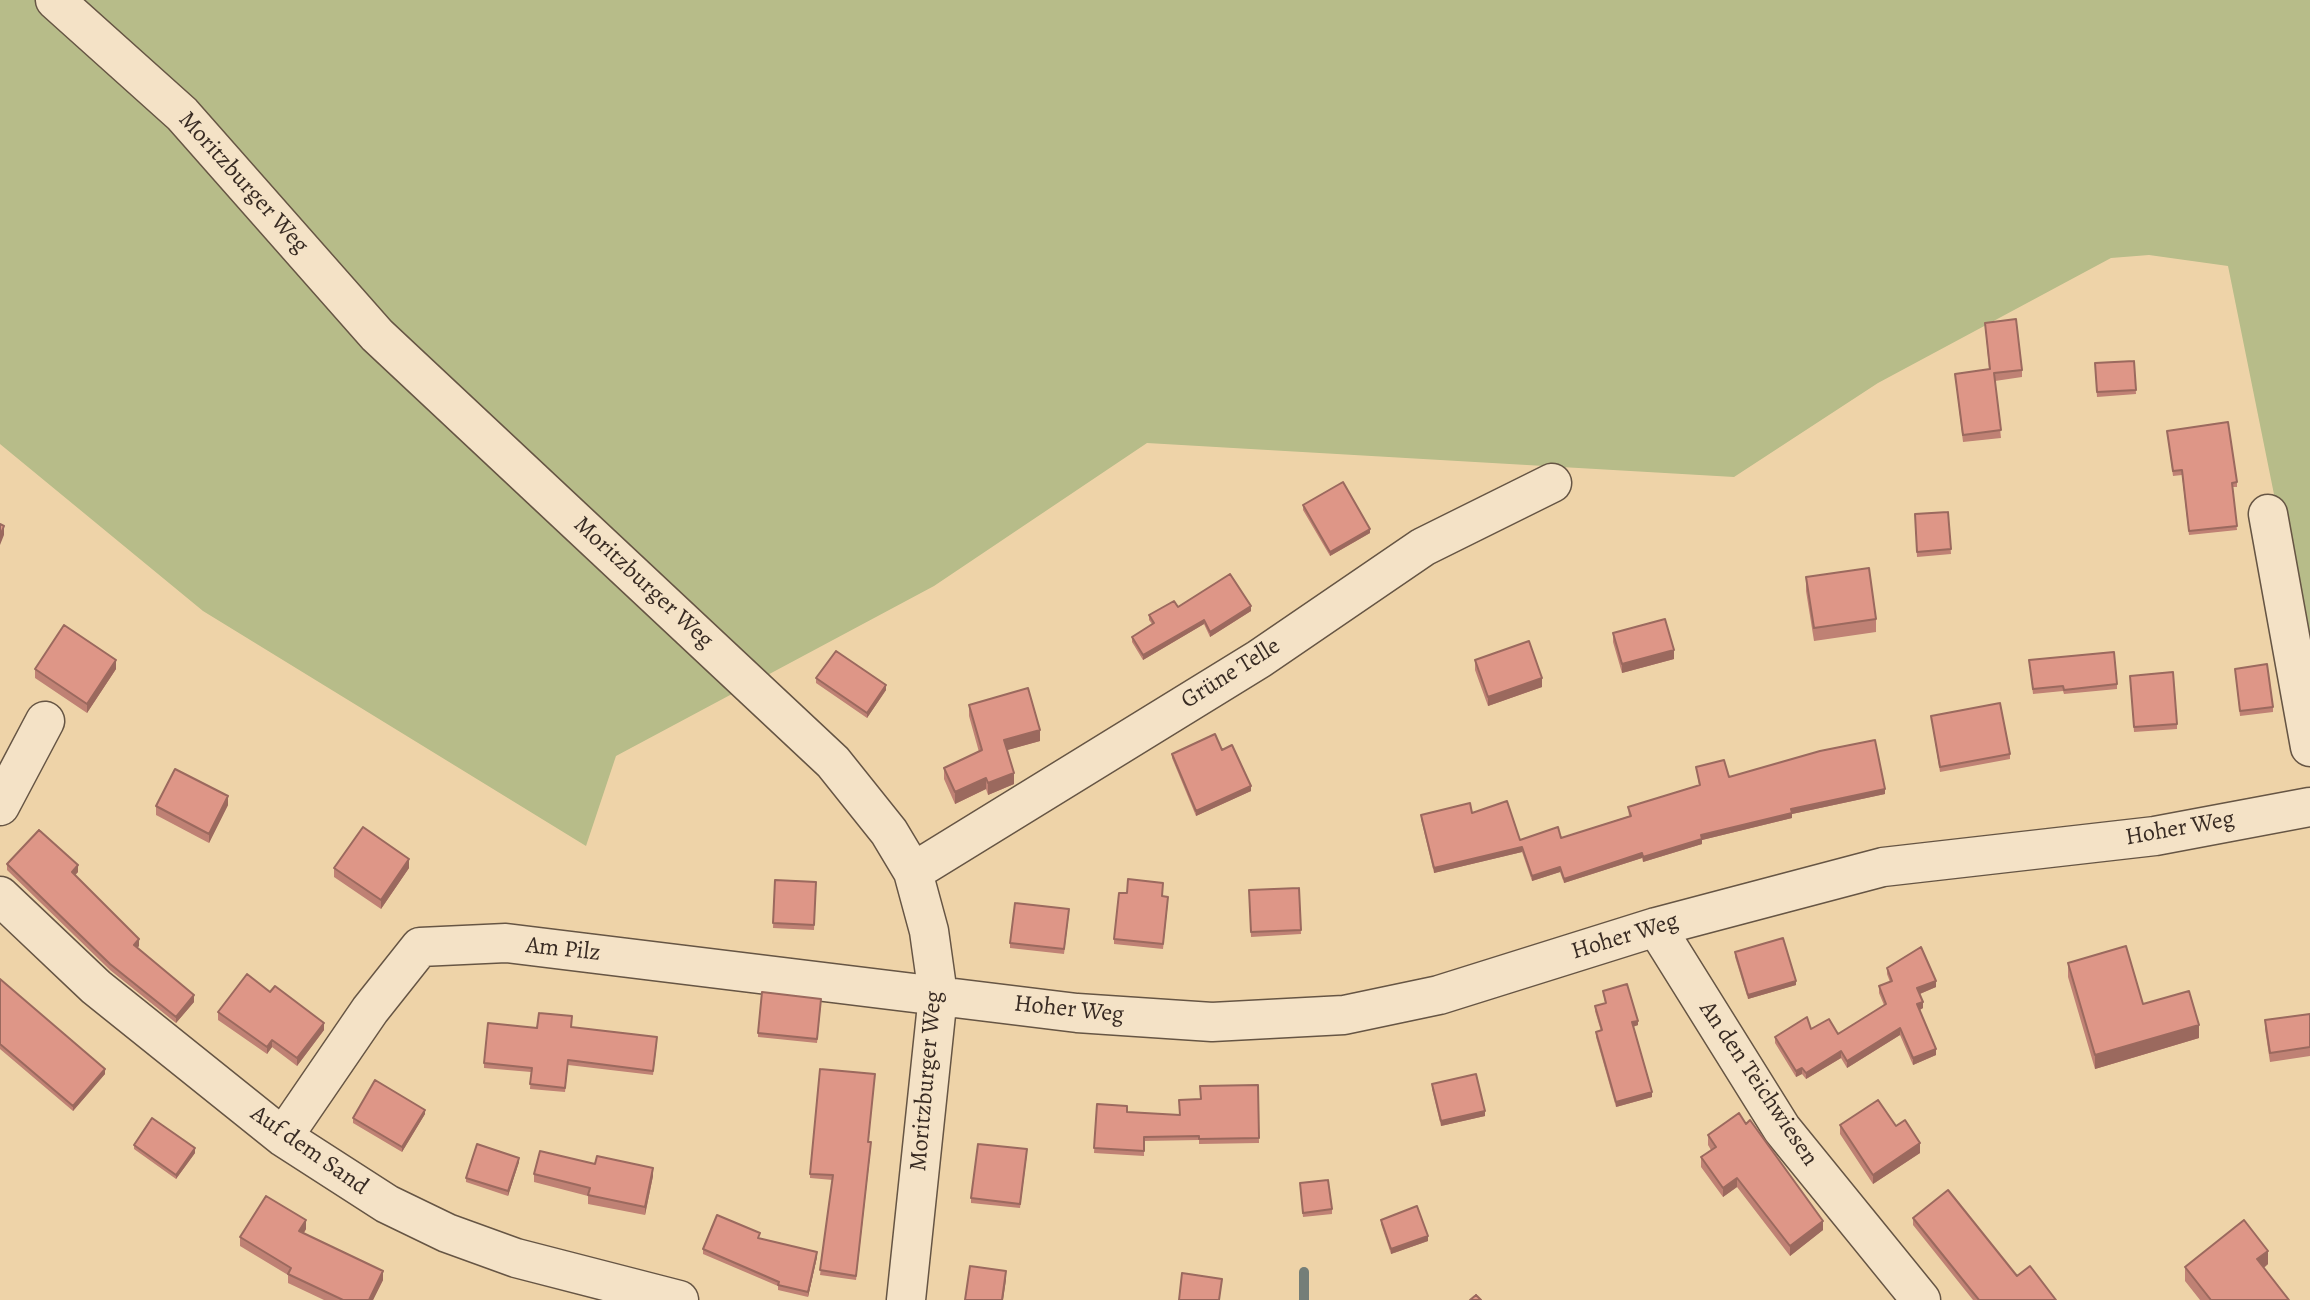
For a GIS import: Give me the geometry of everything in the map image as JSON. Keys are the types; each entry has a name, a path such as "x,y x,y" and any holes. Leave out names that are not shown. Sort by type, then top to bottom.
{"street":[{"name":"Moritzburger Weg","path":"55,0 183,114 376,335 833,762 889,832 913,872 929,931 938,995 906,1300"},
{"name":"Grüne Telle","path":"913,872 1259,659 1423,547 1552,483"},
{"path":"2268,514 2310,747"},
{"path":"0,806 45,721"},
{"name":"Hoher Weg","path":"938,995 1077,1013 1212,1021 1345,1015 1439,995 1656,926 1883,867 2155,836 2310,807"},
{"name":"Auf dem Sand","path":"0,896 96,987 283,1137 387,1205 447,1233 516,1258 679,1300"},
{"name":"An den Teichwiesen","path":"1656,926 1782,1129 1921,1300"},
{"name":"Am Pilz","path":"283,1137 370,1010 420,947 506,943 938,995"}],"green space":[{"path":"0,0 2310,0 2310,673 2228,266 2149,255 2111,258 1878,383 1734,477 1147,443 934,586 616,756 586,846 203,611 0,444"}],"building":[{"path":"2016,319 2022,370 1994,373 2001,430 1963,435 1955,374 1990,369 1985,323"},
{"path":"2134,361 2136,390 2097,392 2095,363"},
{"path":"2228,422 2237,482 2232,483 2237,526 2189,531 2182,470 2173,471 2167,431"},
{"path":"1343,482 1370,529 1330,552 1303,505"},
{"path":"1948,512 1951,549 1917,552 1915,514"},
{"path":"1869,568 1876,619 1814,628 1806,577"},
{"path":"1230,574 1251,606 1210,632 1204,620 1143,655 1132,637 1154,623 1149,615 1174,601 1178,607"},
{"path":"1665,619 1674,650 1622,664 1613,633"},
{"path":"64,625 116,660 87,704 35,669"},
{"path":"1529,641 1542,678 1488,697 1475,660"},
{"path":"836,651 886,685 867,713 816,678"},
{"path":"2114,652 2117,684 2064,690 2063,686 2033,689 2029,660"},
{"path":"2267,664 2273,707 2240,711 2235,669"},
{"path":"2173,672 2177,724 2134,727 2130,676"},
{"path":"1028,688 1040,730 1004,740 1014,773 988,783 986,778 955,792 944,768 982,750 969,705"},
{"path":"2000,703 2010,754 1940,767 1931,716"},
{"path":"1215,734 1222,750 1232,745 1251,786 1196,811 1172,754"},
{"path":"1875,740 1885,789 1791,809 1792,813 1701,835 1702,839 1643,857 1642,853 1564,879 1560,867 1532,876 1522,847 1434,868 1421,815 1470,803 1472,813 1507,801 1520,840 1558,827 1561,838 1631,816 1628,807 1700,785 1696,767 1724,760 1729,777 1820,751"},
{"path":"175,769 228,796 209,834 156,806"},
{"path":"363,827 409,859 381,900 334,868"},
{"path":"39,830 78,865 72,872 139,939 134,945 194,995 176,1017 110,964 7,864"},
{"path":"1128,879 1163,883 1162,896 1168,897 1163,944 1114,939 1119,893 1127,893"},
{"path":"775,880 816,882 814,925 773,923"},
{"path":"1299,888 1301,930 1251,932 1249,890"},
{"path":"1015,903 1069,909 1064,949 1010,943"},
{"path":"1783,938 1796,981 1748,995 1735,952"},
{"path":"2126,946 2143,1004 2189,991 2199,1025 2095,1055 2068,963"},
{"path":"1921,947 1936,981 1917,988 1923,1002 1917,1004 1936,1049 1913,1058 1900,1028 1847,1061 1841,1051 1806,1073 1802,1068 1796,1071 1775,1037 1807,1017 1811,1029 1829,1019 1838,1034 1886,1004 1879,986 1892,981 1887,968"},
{"path":"247,974 270,992 275,986 324,1023 297,1058 272,1040 267,1047 218,1012"},
{"path":"0,979 105,1069 73,1106 0,1044"},
{"path":"1627,984 1638,1021 1632,1022 1652,1092 1616,1102 1596,1032 1602,1030 1595,1006 1606,1003 1603,991"},
{"path":"762,992 821,999 817,1039 758,1033"},
{"path":"539,1013 572,1016 571,1027 657,1037 653,1071 568,1060 565,1088 530,1084 532,1068 484,1063 488,1023 537,1028"},
{"path":"2310,1014 2310,1047 2270,1053 2265,1020"},
{"path":"820,1069 875,1074 868,1142 871,1142 856,1276 820,1270 833,1175 810,1174"},
{"path":"1476,1074 1485,1111 1441,1121 1432,1084"},
{"path":"375,1080 425,1110 402,1147 353,1118"},
{"path":"1258,1085 1259,1138 1144,1137 1144,1151 1094,1148 1097,1104 1127,1106 1127,1112 1180,1115 1179,1100 1201,1099 1200,1086"},
{"path":"1878,1100 1896,1126 1905,1120 1920,1143 1873,1175 1840,1125"},
{"path":"1739,1113 1746,1124 1750,1120 1823,1221 1790,1246 1737,1178 1723,1188 1701,1157 1716,1147 1708,1135"},
{"path":"152,1118 195,1148 176,1175 134,1145"},
{"path":"477,1144 519,1158 508,1191 466,1178"},
{"path":"978,1144 1027,1149 1020,1204 971,1198"},
{"path":"540,1151 595,1164 597,1156 653,1168 645,1207 588,1195 590,1188 534,1174"},
{"path":"1328,1180 1332,1209 1303,1213 1300,1183"},
{"path":"1948,1190 2017,1276 2030,1266 2056,1300 1979,1300 1913,1218"},
{"path":"266,1196 306,1220 299,1231 383,1271 369,1300 343,1300 288,1274 291,1268 240,1237"},
{"path":"1417,1206 1428,1236 1391,1249 1381,1220"},
{"path":"717,1215 760,1233 758,1238 817,1252 808,1292 778,1285 779,1282 703,1249"},
{"path":"2244,1220 2268,1251 2257,1259 2289,1300 2211,1300 2185,1267"},
{"path":"970,1266 1006,1271 1002,1300 965,1300"},
{"path":"1182,1273 1222,1279 1219,1300 1179,1300"}],"waterway":[{"path":"1304,1272 1304,1300"}]}
